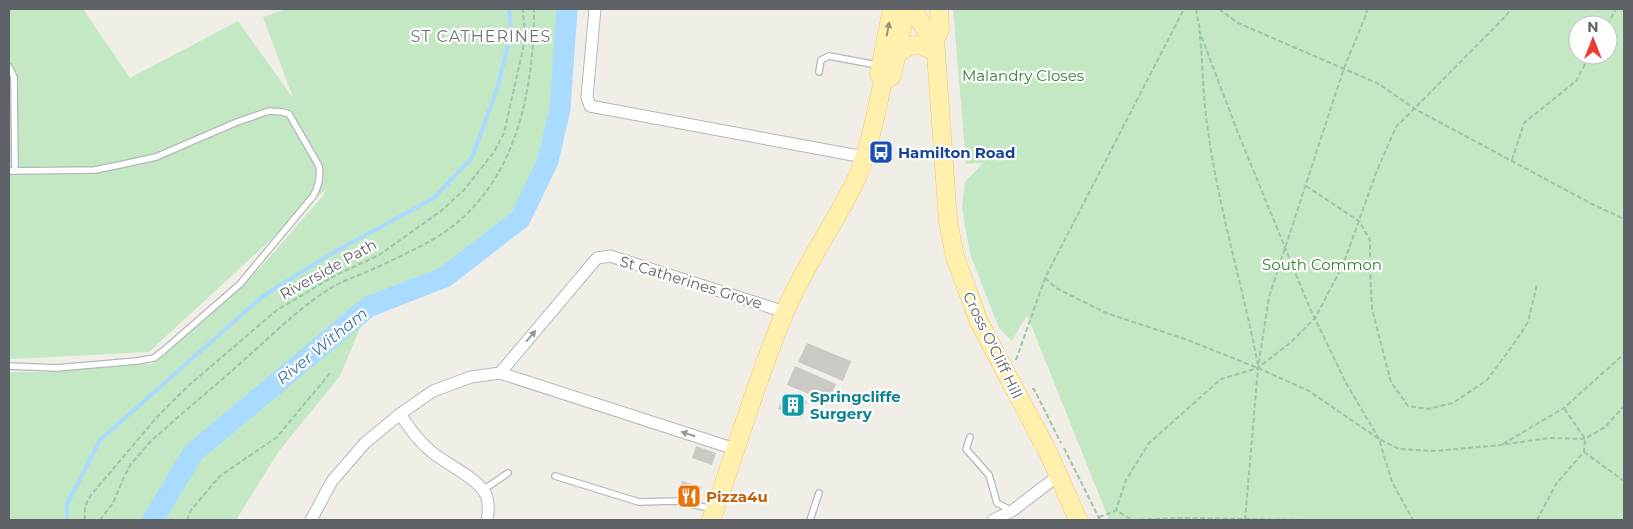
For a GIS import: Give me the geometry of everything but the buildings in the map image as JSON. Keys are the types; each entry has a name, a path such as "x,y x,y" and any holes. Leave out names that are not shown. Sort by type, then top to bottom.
{"main road":[{"path":"713,515 734,449 785,312 811,259 854,183 865,155 882,74 892,9"},
{"path":"882,74 892,76 906,9"},
{"path":"912,9 936,46"},
{"name":"Cross O'Cliff Hill","path":"939,9 940,30 936,46 951,242 964,284 979,322 1059,476 1078,520"},
{"path":"898,53 910,46 936,46"}],"street":[{"path":"595,9 587,97 590,106 853,155 865,155"},
{"name":"St Catherines Grove","path":"500,372 597,258 610,256 785,312"},
{"path":"311,520 332,481 364,443 400,414 433,391 471,377 500,372 734,449"},
{"path":"400,414 413,434 433,453 483,490 489,503 487,520"},
{"path":"993,520 1012,510 1059,476"}],"lane":[{"path":"819,72 821,60 829,56 882,74"},
{"path":"9,67 14,77 12,171 95,170 156,158 237,122 269,112 282,112 290,114 319,166 320,174 319,184 314,195 240,284 154,358 56,368 9,366"},
{"path":"970,437 966,449 989,475 997,503 1012,510"},
{"path":"483,490 508,472"},
{"path":"556,476 639,502 677,501 713,515"},
{"path":"810,520 819,493"}],"path":[{"name":"Riverside Path","path":"85,520 86,502 90,495 157,417 209,368 277,310 336,275 378,255 434,216 464,190 494,152 504,133 525,35 523,9"},
{"path":"100,520 113,503 131,464 150,441 298,313 326,291 434,239 458,221 483,196 516,138 523,114 530,77 534,9"},
{"path":"1010,380 1044,278 1184,9"},
{"path":"1196,9 1200,33 1207,130 1228,234 1250,321 1258,368"},
{"path":"1219,9 1238,23 1378,84 1415,109 1592,204 1624,219"},
{"path":"1245,520 1258,368 1269,298 1344,68 1367,9"},
{"path":"1099,517 1116,510 1126,480 1149,443 1221,379 1258,368 1291,342 1315,318 1343,265 1376,173 1396,127 1498,26 1512,9"},
{"path":"1199,30 1238,133 1315,318 1345,381 1379,439 1392,482 1413,520"},
{"path":"1512,160 1524,123 1576,81 1585,65"},
{"path":"1306,186 1359,221 1370,240 1372,309 1391,382 1408,406 1428,409 1453,403 1487,380 1528,322 1537,284"},
{"path":"1044,278 1056,288 1106,313 1258,368 1309,391 1379,439 1399,449 1435,451 1501,445 1549,438 1586,439 1605,426 1624,406"},
{"path":"1501,445 1564,408 1624,354"},
{"path":"187,520 191,510 220,476 277,437 331,372"},
{"path":"1537,520 1556,484 1584,452 1586,439 1564,408"},
{"path":"1584,452 1624,481"},
{"path":"1116,510 1132,520 1310,520"}],"green space":[{"path":"9,9 83,9 130,78 238,21 293,98 263,17 286,9 567,9 560,109 548,161 520,219 445,277 369,307 340,376 279,451 236,520 9,520 9,372 40,372 152,364 258,270 322,197 327,188 149,352 9,359"},
{"name":"South Common","path":"953,9 1624,9 1624,520 1109,520 1027,315 1012,341 999,328 970,254 962,208 965,182 983,163 966,164"}],"waterway":[{"path":"67,520 67,504 100,440 263,296 329,255 434,198 472,158 498,86 511,31 509,9"},
{"name":"River Witham","path":"153,520 193,453 368,307 445,277 520,219 548,161 560,109 567,9"}],"place":[{"name":"Hamilton Road","path":"881,152"},
{"name":"Springcliffe Surgery","path":"793,405"},
{"name":"Pizza4u","path":"689,496"}],"district":[{"name":"ST CATHERINES","path":"481,36"}],"park label":[{"name":"Malandry Closes","path":"1023,75"}]}
